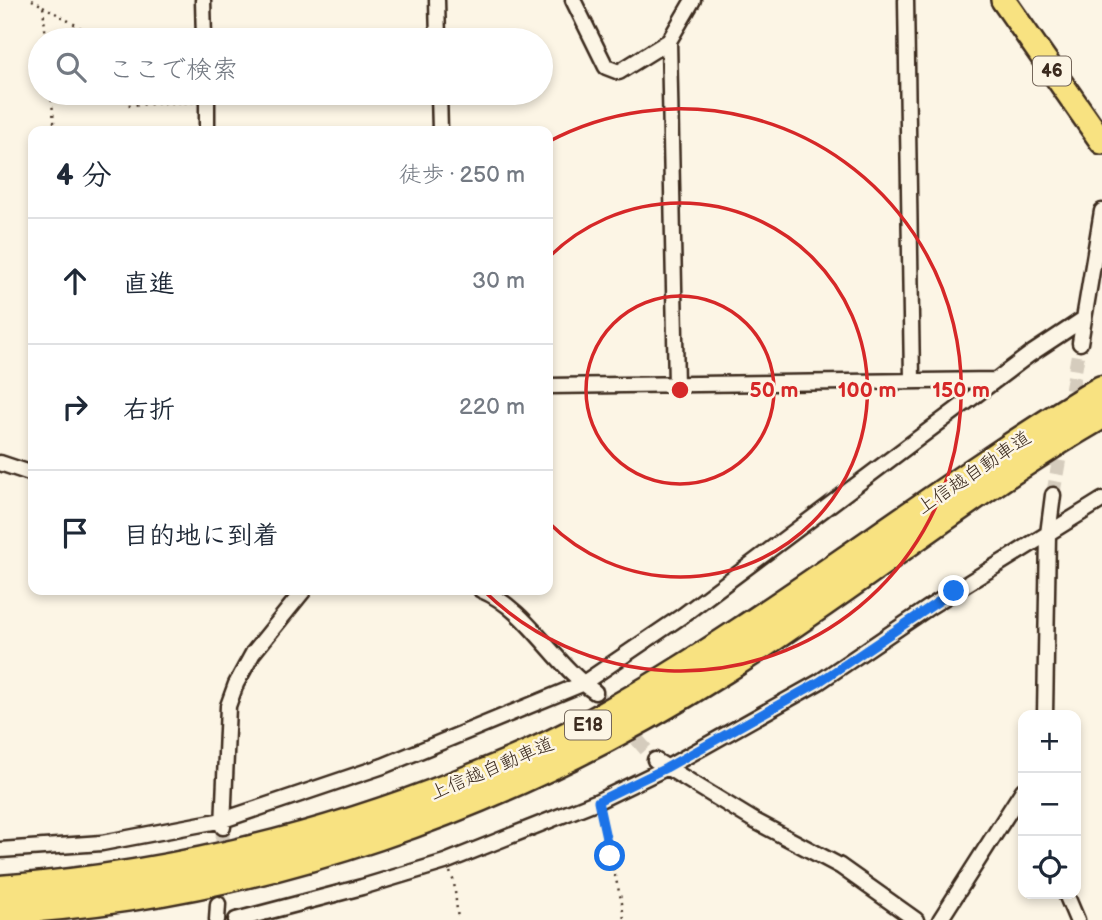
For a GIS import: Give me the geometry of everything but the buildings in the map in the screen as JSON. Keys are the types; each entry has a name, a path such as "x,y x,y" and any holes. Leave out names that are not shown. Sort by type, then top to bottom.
{"highway":[{"name":"上信越自動車道","path":"0,890 127,876 246,852 308,836 411,803 540,749 599,720 712,651 1016,444 1102,390"},
{"name":"上信越自動車道","path":"0,910 82,903 143,894 257,871 379,836 497,791 555,765 670,703 727,667 1027,460 1102,414"}],"main road":[{"name":"46","path":"1003,0 1102,142"}],"street":[{"path":"203,0 204,28"},
{"path":"437,0 438,28"},
{"path":"573,0 606,67 619,72 668,41 693,0"},
{"path":"906,0 912,379"},
{"path":"668,41 676,385"},
{"path":"207,105 207,126"},
{"path":"439,105 440,126"},
{"path":"1080,344 1102,211"},
{"path":"0,850 102,843 223,825 588,688 1029,355 1083,320"},
{"path":"553,386 912,379 996,380"},
{"path":"0,463 28,472"},
{"path":"1045,710 1048,534 1053,495"},
{"path":"236,920 349,891 445,862 598,801 661,764 819,682 930,606 1102,500"},
{"path":"223,825 228,706 253,653 300,595"},
{"path":"488,595 526,621 588,688"},
{"path":"661,764 755,821 840,866 916,920"},
{"path":"940,920 1018,798"},
{"path":"1068,899 1077,920"},
{"path":"217,920 218,904"}],"path":[{"path":"32,0 81,28"},
{"path":"43,6 45,28"},
{"path":"52,105 54,126"},
{"path":"598,801 624,920"},
{"path":"445,862 454,882 458,920"}],"tunnel":[{"path":"1068,411 1080,343"},
{"path":"1053,495 1063,438"},
{"path":"595,692 655,760"},
{"path":"218,904 223,831"}],"route":[{"path":"610,856 598,801 666,768 819,682 954,591"}]}
